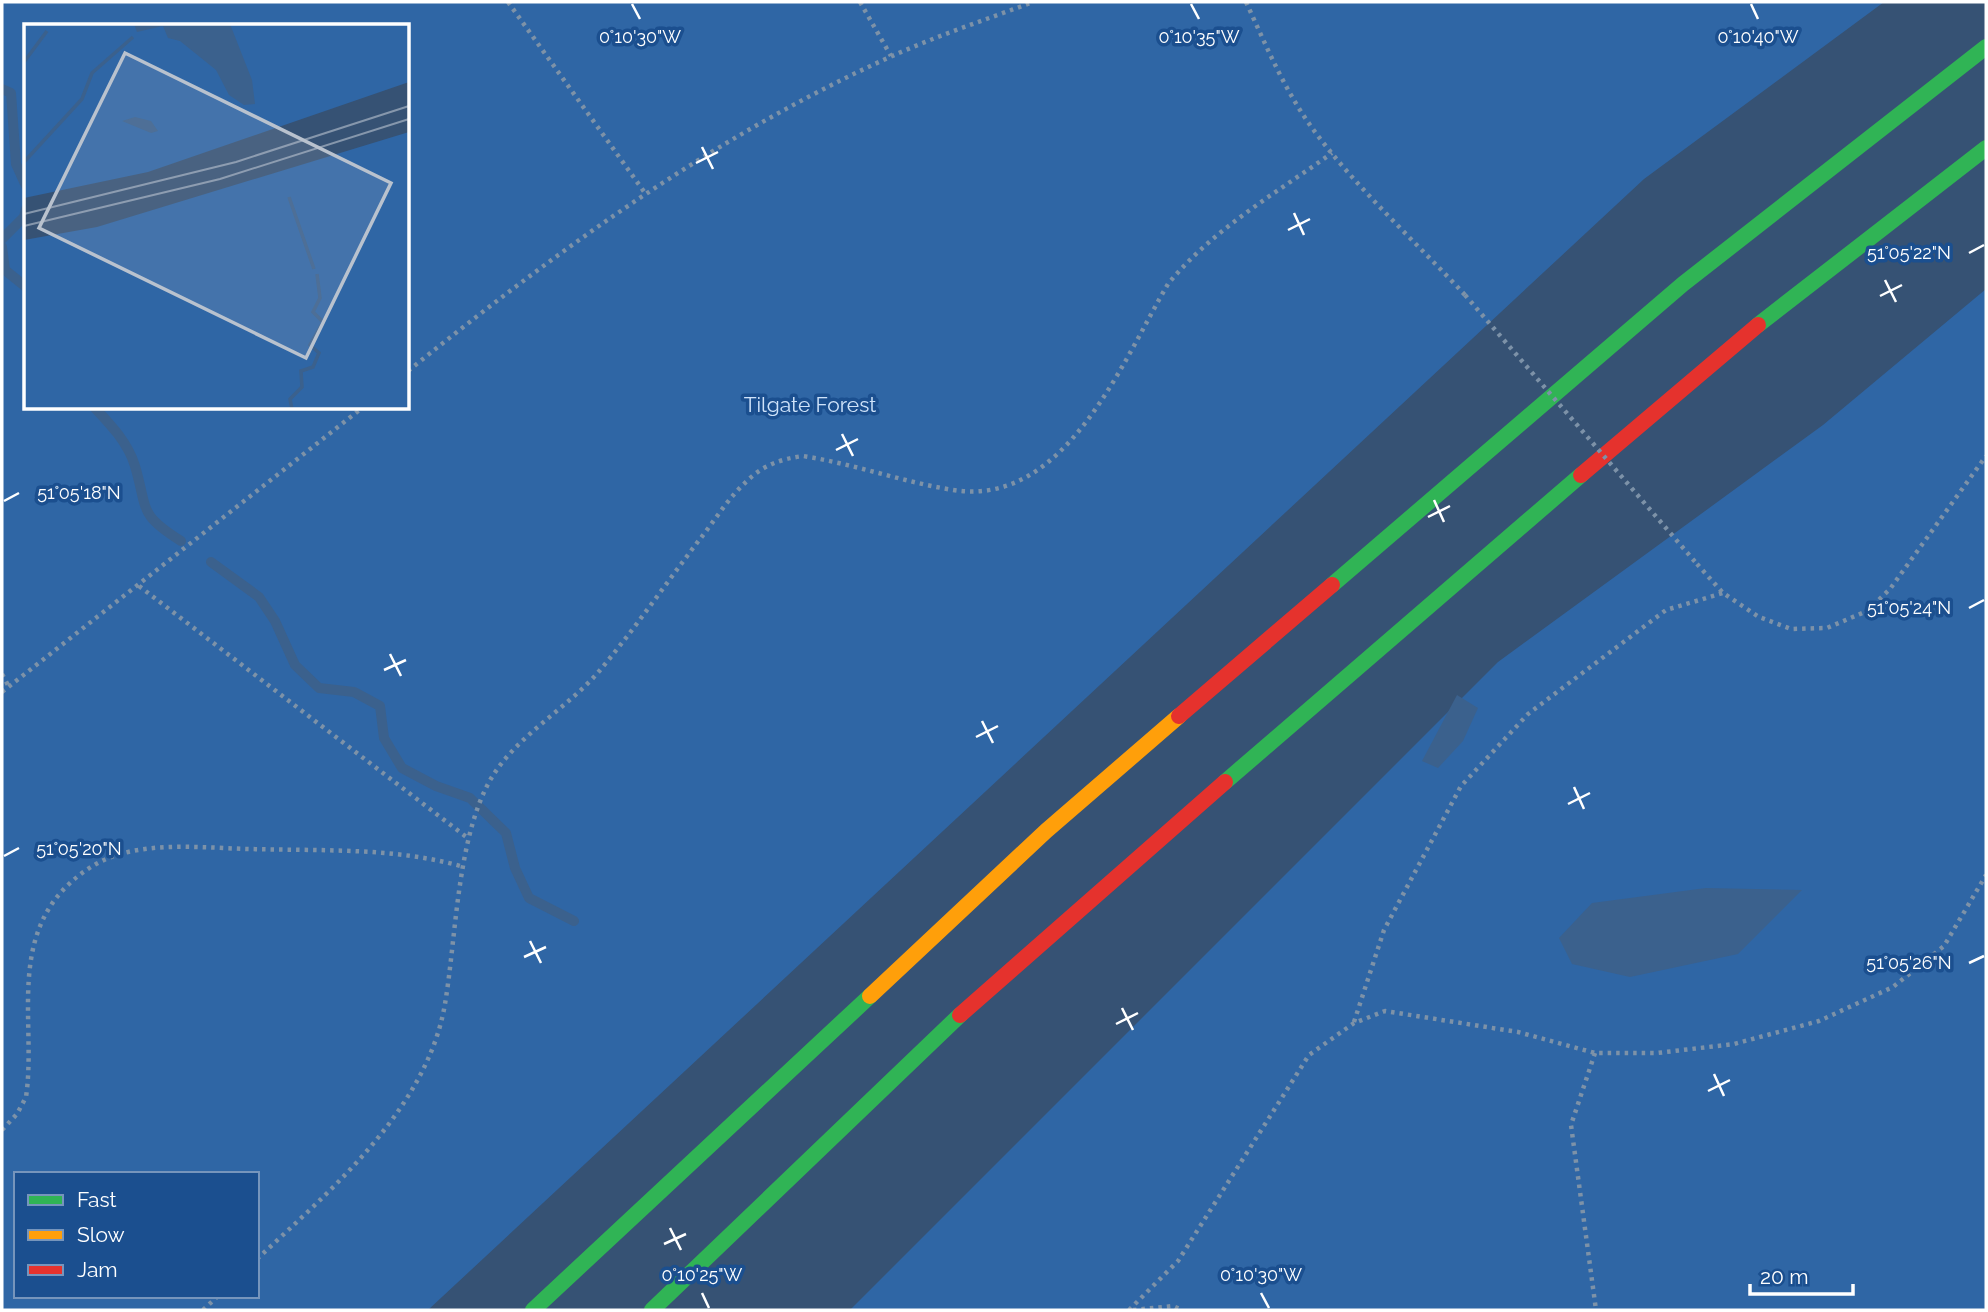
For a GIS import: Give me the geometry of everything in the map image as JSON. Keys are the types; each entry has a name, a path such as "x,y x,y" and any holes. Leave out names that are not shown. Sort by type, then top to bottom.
{"highway":[{"path":"533,1310 1077,803 1683,284 1986,47"},
{"path":"652,1310 999,978 1719,356 1986,148"}],"path":[{"path":"508,2 645,192"},
{"path":"860,2 891,56"},
{"path":"410,369 565,249 645,192 748,130 891,56 1033,2"},
{"path":"1246,2 1291,94 1332,153 1465,295 1723,593 1759,617 1791,629 1827,628 1867,611 1890,589 1986,456"},
{"path":"259,1257 320,1201 373,1142 423,1071 436,1039 444,1006 469,839 487,785 514,752 602,668 731,499 762,469 781,458 803,456 954,490 982,492 1013,484 1038,470 1079,433 1168,284 1183,266 1230,225 1332,153"},
{"path":"2,692 359,410"},
{"path":"139,586 469,839"},
{"path":"1354,1023 1384,930 1461,786 1528,714 1666,610 1723,593"},
{"path":"2,674 9,687"},
{"path":"2,1130 17,1114 26,1097 29,1079 31,953 38,931 48,909 60,895 98,862 119,854 182,848 386,853 435,858 464,867"},
{"path":"1131,1310 1178,1261 1309,1055 1354,1023 1385,1011 1398,1012 1518,1032 1595,1053 1657,1053 1734,1044 1831,1015 1893,987 1944,946 1986,875"},
{"path":"1595,1053 1571,1125 1596,1310"},
{"path":"203,1310 216,1298"},
{"path":"1131,1310 1173,1306 1182,1310"}],"green space":[{"name":"Tilgate Forest","path":"2,2 1884,2 1644,179 428,1310 2,1310"},
{"path":"1986,289 1986,1310 850,1310 1498,662 1823,425"}],"shaded area":[{"path":"1457,695 1478,708 1463,741 1438,768 1422,761"},
{"path":"1706,888 1802,890 1738,954 1630,977 1572,964 1559,938 1592,903"}],"waterway":[{"path":"2,89 11,93 16,164 24,182"},
{"path":"2,239 24,217"},
{"path":"2,247 5,270 24,285"},
{"path":"97,410 128,450 151,517 181,541"},
{"path":"211,562 259,597 275,621 295,665 319,688 354,692 380,706 384,738 402,768 436,786 470,798 506,833 515,868 529,898 574,921"}],"traffic: fast":[{"path":"1332,585 1683,284 1986,47"},
{"path":"1758,325 1986,148"},
{"path":"1225,782 1581,475"},
{"path":"533,1310 870,996"},
{"path":"652,1310 960,1015"}],"traffic: slow":[{"path":"870,996 1046,831 1179,716"}],"traffic: jam":[{"path":"1581,475 1758,325"},
{"path":"1179,716 1332,585"},
{"path":"960,1015 1225,782"}]}
